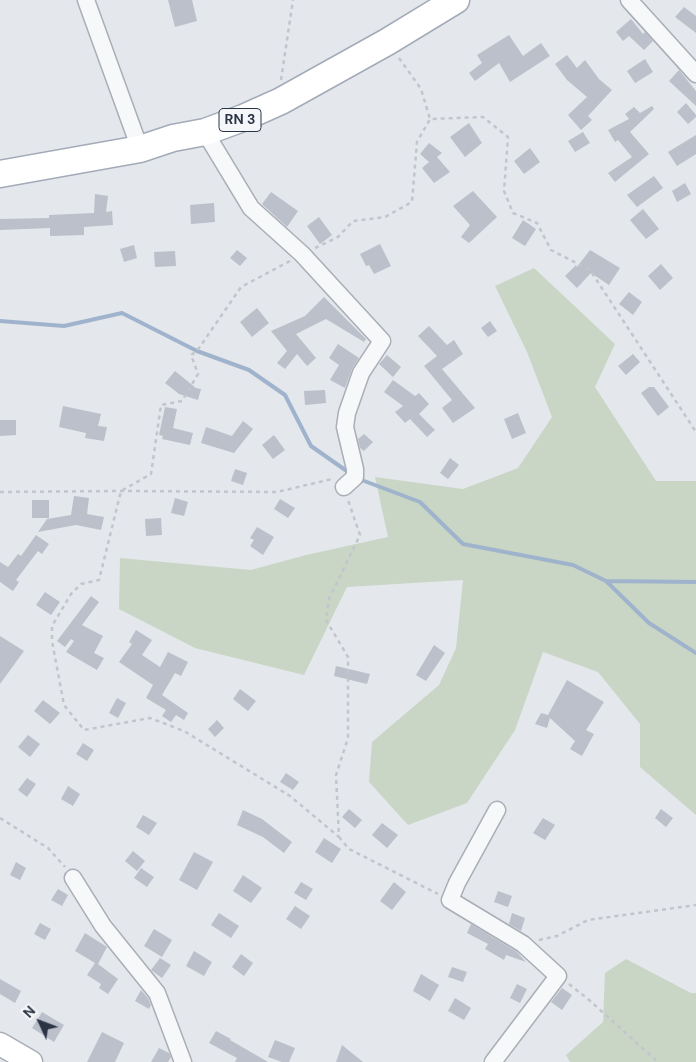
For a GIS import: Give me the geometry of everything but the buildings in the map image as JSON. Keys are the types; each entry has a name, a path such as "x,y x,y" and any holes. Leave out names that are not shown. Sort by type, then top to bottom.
{"main road":[{"name":"RN 3","path":"0,174 140,149 174,138 205,132 243,118 281,101 387,42 456,0"},
{"path":"0,1044 31,1062"}],"street":[{"path":"86,0 140,149"},
{"path":"629,0 696,74"},
{"path":"205,132 251,208 302,254 382,341 361,373 348,413 345,427 355,469 355,477 344,487"},
{"path":"493,1062 558,976 523,944 450,900 457,883 497,810"},
{"path":"73,878 103,926 157,993 183,1062"}],"path":[{"path":"281,101 280,76 293,0"},
{"path":"387,42 421,89 430,119 417,142 412,202 385,217 353,221 338,237 241,287 197,351 191,355 198,374 182,401 161,405 151,474 121,491 99,580 81,584 71,594 52,626 52,642 64,705 84,730 150,718 184,731 290,796 339,837 349,849 450,900"},
{"path":"430,119 483,118 508,138 504,191 513,213 537,223 551,250 590,270 696,432"},
{"path":"0,492 277,492 330,478 344,487 360,535 328,599 326,620 348,657 348,738 336,774 339,837"},
{"path":"0,818 48,848 73,878"},
{"path":"523,944 557,936 588,920 696,905"},
{"path":"558,976 588,999 658,1062"}],"green space":[{"path":"534,268 615,344 595,387 656,481 696,481 696,815 640,767 640,724 598,672 543,652 515,730 467,803 408,825 369,782 372,742 439,685 456,648 463,580 347,587 304,675 195,648 119,609 120,558 251,570 306,555 388,537 375,477 463,489 518,468 552,417 527,352 495,286"},
{"path":"626,959 691,993 696,993 696,1062 570,1062 566,1055 603,1022 605,973"}],"waterway":[{"path":"0,321 64,326 122,313 197,351 249,370 285,395 311,446 351,474"},
{"path":"359,479 420,502 463,544 573,565 606,581 696,582"},
{"path":"606,581 649,623 696,653"}]}
